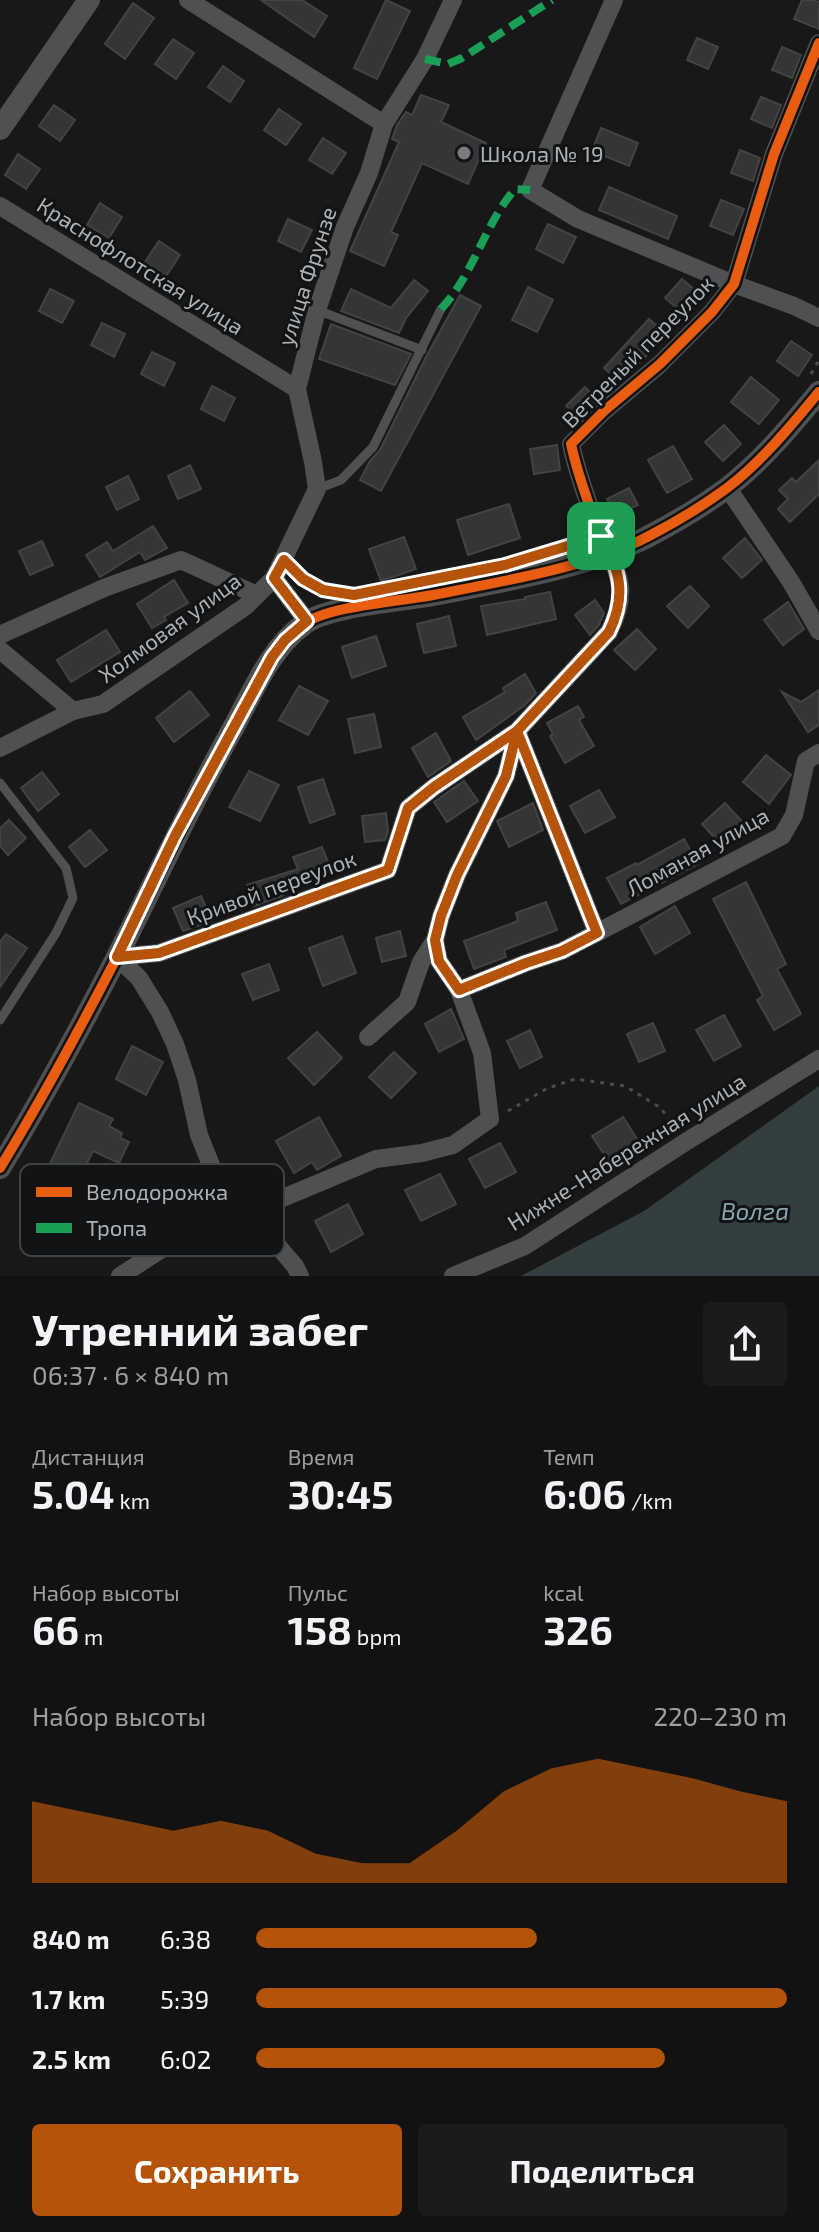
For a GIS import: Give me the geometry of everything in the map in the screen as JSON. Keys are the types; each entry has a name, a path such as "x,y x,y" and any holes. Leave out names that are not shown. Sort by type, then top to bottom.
{"street":[{"path":"0,129 89,0"},
{"path":"188,0 384,124"},
{"name":"улица Фрунзе","path":"317,489 297,389 317,310 345,227 369,173 384,124 425,59 453,0"},
{"path":"614,0 530,190 578,219 819,318"},
{"name":"Ветреный переулок","path":"610,552 579,480 571,444 660,364 712,312 734,284 774,154 819,43"},
{"name":"Краснофлотская улица","path":"0,206 297,389"},
{"path":"0,1168 117,957 175,836 272,657 285,640 307,621 327,613 433,595 560,568 648,537 727,487 777,442 812,387"},
{"path":"727,487 791,582 819,631"},
{"path":"307,621 274,578 317,489"},
{"name":"Кривой переулок","path":"117,957 159,953 388,870 408,808 517,731 609,632 620,599 619,573 610,552"},
{"path":"0,635 104,588 181,560 257,595"},
{"name":"Холмовая улица","path":"0,748 73,711 103,704 246,606 274,578"},
{"path":"0,650 73,711"},
{"path":"517,731 597,933"},
{"name":"Кривой переулок","path":"368,1037 407,1002 421,962 435,940 457,875 506,776 517,731"},
{"name":"Ломаная улица","path":"459,990 562,951 782,836 794,815 806,761 819,753"},
{"path":"284,1197 376,1159 453,1145 490,1119 482,1053 459,990 439,961 435,940"},
{"path":"117,957 139,978 175,1044 187,1080 199,1135 211,1164"},
{"name":"Нижне-Набережная улица","path":"453,1276 525,1246 819,1059"},
{"path":"284,1253 300,1276"},
{"path":"120,1276 151,1256"}],"lane":[{"path":"317,489 341,480 373,447 441,309"},
{"path":"317,310 422,350"},
{"path":"0,783 66,868 73,898 56,933 0,1020"}],"path":[{"path":"812,387 819,360"},
{"path":"284,560 303,579 323,590 338,593"},
{"path":"490,1119 548,1088 575,1079 625,1086 661,1108 684,1143"}],"water":[{"name":"Волга","path":"819,1086 819,1276 521,1276 644,1211"}],"building":[{"path":"261,0 302,0 327,16 314,37"},
{"path":"386,0 410,11 377,79 354,68"},
{"path":"802,0 819,2 819,29 794,19"},
{"path":"133,3 154,18 125,59 105,44"},
{"path":"697,38 718,47 708,69 687,60"},
{"path":"173,39 194,53 176,79 155,64"},
{"path":"782,47 801,55 792,78 772,70"},
{"path":"223,66 244,81 230,102 208,87"},
{"path":"421,95 449,105 441,122 486,143 468,184 422,163 391,232 398,235 384,266 350,251 399,142 392,139 397,125 406,112 412,115"},
{"path":"761,97 781,105 772,128 751,119"},
{"path":"54,105 75,120 60,141 39,126"},
{"path":"279,109 301,124 286,145 264,130"},
{"path":"601,128 638,143 629,166 592,151"},
{"path":"323,138 346,153 332,174 309,160"},
{"path":"740,150 760,158 753,181 731,173"},
{"path":"18,154 40,169 26,189 5,175"},
{"path":"609,187 677,216 668,239 599,210"},
{"path":"721,200 744,209 733,235 710,226"},
{"path":"100,203 122,217 109,238 87,225"},
{"path":"288,219 312,230 301,252 278,241"},
{"path":"548,224 576,237 563,263 536,249"},
{"path":"159,241 180,255 166,276 145,262"},
{"path":"682,279 702,296 685,315 665,298"},
{"path":"414,280 428,291 406,318 399,333 341,311 351,289 391,308"},
{"path":"528,287 553,300 537,332 512,320"},
{"path":"50,289 74,301 62,323 39,311"},
{"path":"460,295 481,306 381,491 360,480 380,450"},
{"path":"649,319 667,335 620,382 604,368"},
{"path":"102,323 125,334 114,357 91,345"},
{"path":"331,324 411,354 395,385 319,359"},
{"path":"791,341 812,355 798,376 777,361"},
{"path":"152,352 175,363 164,386 141,374"},
{"path":"751,377 779,400 759,424 731,402"},
{"path":"212,386 235,398 224,421 201,409"},
{"path":"585,387 598,400 580,418 566,406"},
{"path":"724,425 741,444 723,461 705,442"},
{"path":"557,445 560,470 534,474 530,449"},
{"path":"673,446 692,479 667,493 648,460"},
{"path":"819,460 819,494 790,522 778,509 788,499 779,490 792,478 796,482"},
{"path":"190,465 201,489 178,499 168,476"},
{"path":"128,476 139,499 117,510 106,487"},
{"path":"629,488 638,505 615,516 607,499"},
{"path":"509,504 520,538 468,555 457,520"},
{"path":"153,526 167,548 145,560 140,552 100,577 86,555 107,542 113,551"},
{"path":"404,537 416,569 381,581 369,549"},
{"path":"745,538 762,560 742,578 723,558"},
{"path":"42,541 53,565 30,575 19,551"},
{"path":"174,580 188,603 152,628 137,604"},
{"path":"690,586 709,606 688,628 667,606"},
{"path":"550,592 556,619 487,635 481,606"},
{"path":"595,600 604,613 590,635 575,615"},
{"path":"788,602 804,629 783,645 764,620"},
{"path":"449,616 456,646 424,653 417,624"},
{"path":"637,629 656,649 635,670 614,650"},
{"path":"106,630 120,652 71,682 57,660"},
{"path":"376,636 386,666 352,678 342,647"},
{"path":"525,674 536,693 525,705 476,740 463,717 505,692 503,688"},
{"path":"299,686 328,701 308,735 279,720"},
{"path":"819,690 819,725 808,732 782,692 801,702"},
{"path":"190,691 209,715 174,742 156,718"},
{"path":"578,706 584,717 579,720 594,746 565,763 550,736 553,734 547,723"},
{"path":"374,714 381,747 355,753 348,719"},
{"path":"436,733 451,761 428,777 412,748"},
{"path":"766,755 791,775 769,804 743,782"},
{"path":"249,771 279,785 260,821 229,807"},
{"path":"42,772 59,794 38,811 21,788"},
{"path":"323,779 335,814 310,823 298,787"},
{"path":"464,781 478,801 447,822 434,802"},
{"path":"599,790 615,817 585,833 570,806"},
{"path":"533,803 543,830 509,847 497,821"},
{"path":"725,803 747,827 724,848 702,824"},
{"path":"386,813 388,831 385,840 365,842 362,816"},
{"path":"9,820 26,838 8,855 0,846 0,828"},
{"path":"90,830 107,850 85,867 69,847"},
{"path":"684,839 698,864 621,904 607,878"},
{"path":"322,847 332,872 283,890 284,895 254,906 247,885 298,869 293,857"},
{"path":"746,882 786,964 777,969 801,1014 774,1030 757,1000 763,996 713,899"},
{"path":"201,896 212,921 183,931 173,908"},
{"path":"546,902 557,930 504,950 506,957 474,969 464,941 518,921 516,913"},
{"path":"675,906 690,933 655,954 640,927"},
{"path":"400,931 406,956 382,962 376,938"},
{"path":"6,934 27,948 0,987 0,942"},
{"path":"342,936 356,973 323,986 309,948"},
{"path":"269,964 279,990 253,1000 242,974"},
{"path":"451,1009 464,1039 439,1052 425,1024"},
{"path":"724,1015 741,1046 714,1061 696,1030"},
{"path":"653,1023 665,1051 639,1062 627,1034"},
{"path":"530,1030 542,1057 520,1068 507,1041"},
{"path":"317,1032 342,1058 314,1085 288,1058"},
{"path":"132,1046 163,1062 146,1095 116,1079"},
{"path":"394,1052 416,1073 391,1098 369,1077"},
{"path":"79,1103 113,1119 109,1126 122,1133 120,1138 129,1142 119,1163 93,1151 86,1164 50,1164"},
{"path":"319,1117 341,1156 317,1170 312,1162 294,1173 276,1141"},
{"path":"623,1117 642,1147 611,1165 592,1136"},
{"path":"500,1143 516,1172 485,1188 469,1159"},
{"path":"440,1174 456,1204 421,1221 405,1190"},
{"path":"348,1204 363,1234 331,1252 315,1221"}],"marked path":[{"path":"425,59 448,64 462,58 552,0"},
{"path":"441,309 462,281 504,203 515,189 530,190"}],"cycle path":[{"path":"117,957 159,953 388,870 408,808 517,731 609,632 620,601 618,577 597,527 571,444 604,411 660,364 712,312 734,284 774,154 819,43"},
{"path":"0,1168 90,1009 257,682 292,634 304,624 330,613 515,579 573,565 626,547 679,520 740,478 819,392"}],"place":[{"name":"Школа № 19","path":"464,153"}],"route":[{"path":"601,536 505,565 354,595 323,590 303,579 284,560 274,578 307,621 285,640 272,657 175,836 117,957 159,953 388,870 408,808 517,731 597,933 562,951 459,990 439,961 435,940 457,875 506,776 517,731 609,632 616,618 620,599 619,573 601,536"}]}
